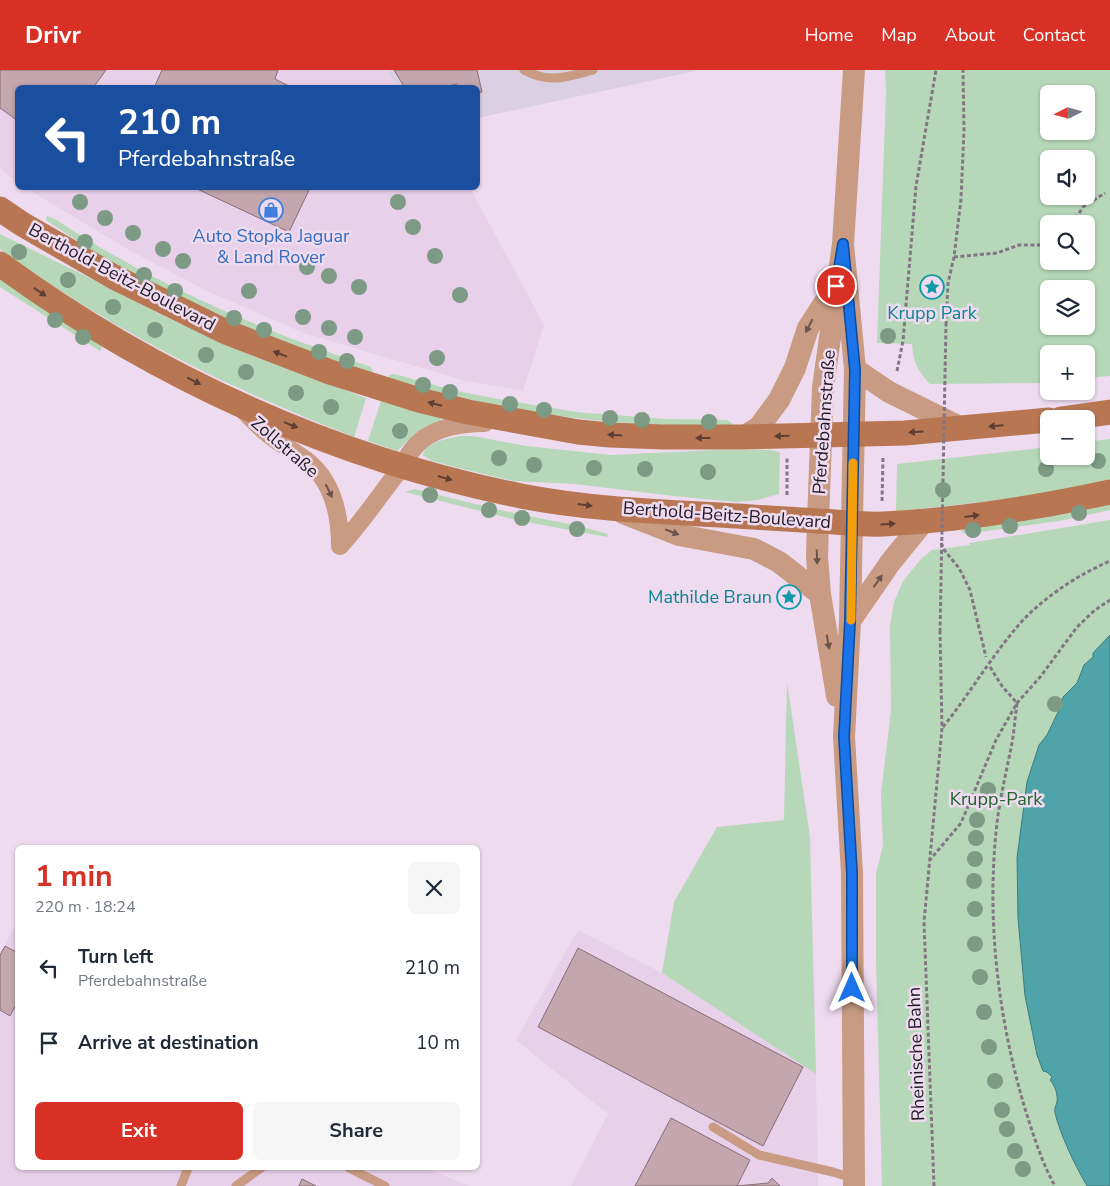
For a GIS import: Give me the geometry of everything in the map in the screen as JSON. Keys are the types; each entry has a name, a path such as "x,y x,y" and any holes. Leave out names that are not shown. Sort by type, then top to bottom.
{"main road":[{"name":"Berthold-Beitz-Boulevard","path":"0,209 46,238 142,292 199,320 321,369 377,388 450,408 534,425 610,435 743,437 884,434 1040,421"},
{"name":"Berthold-Beitz-Boulevard","path":"0,264 93,326 147,358 226,397 327,440 402,466 522,496 611,508 881,524 931,530 1005,511 1110,492"},
{"path":"1095,414 1110,412"}],"street":[{"name":"Pferdebahnstraße","path":"854,70 843,244 823,388 817,557 820,594 844,737 852,873 854,1182"},
{"name":"Pferdebahnstraße","path":"843,244 855,370 850,621 844,737"},
{"name":"Pferdebahnstraße","path":"743,437 759,426 778,400 795,368 808,328 836,286"},
{"path":"855,370 889,392 964,428"},
{"name":"Zollstraße","path":"226,397 268,435 307,460 314,467 326,484 334,501 338,515 340,546 358,526 402,466"},
{"name":"Berthold-Beitz-Boulevard","path":"402,466 408,454 422,439 446,428 459,424 473,423 534,425"},
{"name":"Berthold-Beitz-Boulevard","path":"611,508 680,535 744,546 766,554 820,594"},
{"path":"850,621 890,563 931,530"}],"lane":[{"path":"524,70 538,77 561,78 592,70"},
{"path":"713,1127 759,1155 833,1172 854,1182"},
{"path":"181,1186 187,1170"},
{"path":"236,1186 258,1170"},
{"path":"354,1170 385,1186"}],"path":[{"path":"895,378 903,341 916,186 936,70"},
{"path":"929,862 942,728 940,632 946,325 948,283 954,257 962,199 963,70"},
{"path":"1078,215 1083,207 1105,193"},
{"path":"954,257 997,253 1019,245 1040,245"},
{"path":"881,524 884,434"},
{"path":"787,518 789,436"},
{"path":"931,530 959,568 970,590 986,657"},
{"path":"942,728 996,654 1025,619 1064,586 1110,561"},
{"path":"929,862 961,822 996,740 1017,703 1042,676 1077,627 1095,610 1110,600"},
{"path":"990,667 1002,686 1017,703 1012,747 1001,793 994,863 994,940 998,975 1005,1023 1020,1092 1032,1131 1055,1186"},
{"name":"Rheinische Bahn","path":"929,862 924,922 934,1186"}],"shaded area":[{"path":"0,70 386,70 397,85 15,85 15,180 0,168"},
{"path":"386,70 700,70 480,118 480,85 397,85"},
{"path":"29,190 471,190 544,325 523,391 462,380 304,333 211,293 129,250"},
{"path":"1110,635 1110,1186 1087,1186 1061,1132 1055,1111 1057,1096 1055,1087 1050,1080 1052,1077 1043,1071 1037,1055 1025,996 1018,918 1017,858 1027,782 1039,745 1047,735 1063,697 1077,683 1084,665 1093,657 1093,653"},
{"path":"15,925 15,1170 430,1170 469,1186 0,1186 0,955"},
{"path":"578,930 662,973 816,1074 818,1186 571,1186 608,1114 516,1040"}],"green space":[{"path":"885,70 1110,70 1110,376 1095,377 1095,345 1040,345 1040,383 930,384 917,366 912,344 877,343 886,92"},
{"path":"47,216 169,285 248,321 371,367 374,374 246,328 163,290 84,245 46,220"},
{"path":"0,234 168,318 250,355 366,398 354,437 215,377 127,331 84,306 0,249"},
{"path":"0,279 103,346 100,351 0,287"},
{"path":"394,374 457,391 576,412 666,419 727,420 733,426 644,424 557,416 472,400 388,378 389,375"},
{"path":"381,401 440,417 441,420 417,432 397,451 368,441"},
{"path":"473,436 526,446 611,455 715,450 771,450 780,452 779,494 758,500 737,502 575,484 513,481 432,461 423,455 428,447 433,444 445,439"},
{"path":"1110,439 1110,480 1057,491 1003,499 896,511 897,464 1040,448 1040,465 1095,465 1095,441"},
{"path":"415,489 608,534 607,537 516,520 405,492"},
{"path":"1110,503 1110,510 1059,521 966,534 961,531 963,529"},
{"name":"Krupp-Park","path":"1110,520 1110,1186 882,1186 876,959 876,874 883,845 881,794 891,710 890,626 894,602 903,581 921,559 932,550"},
{"path":"787,682 810,837 816,1074 662,973 674,902 717,827 784,820"}],"building":[{"path":"0,70 106,70 95,85 15,85 15,119 0,108"},
{"path":"162,70 278,70 275,79 287,85 155,85"},
{"path":"394,70 477,70 482,92 480,92 480,85 403,85"},
{"name":"Auto Stopka Jaguar & Land Rover","path":"199,190 309,190 289,232"},
{"path":"5,946 15,951 15,1007 10,1016 0,1010 0,955"},
{"path":"578,948 803,1067 763,1146 538,1027"},
{"path":"671,1118 750,1160 737,1186 635,1186"},
{"path":"772,1178 780,1186 737,1186 768,1183"},
{"path":"302,1179 316,1186 299,1186"}],"slow traffic":[{"path":"851,620 853,463"}],"place":[{"name":"Auto Stopka Jaguar & Land Rover","path":"271,210"},
{"name":"Krupp Park","path":"932,287"},
{"name":"Mathilde Braun","path":"789,597"}],"route":[{"path":"836,286 843,244 855,370 852,571 844,737 852,873 852,988"}]}
